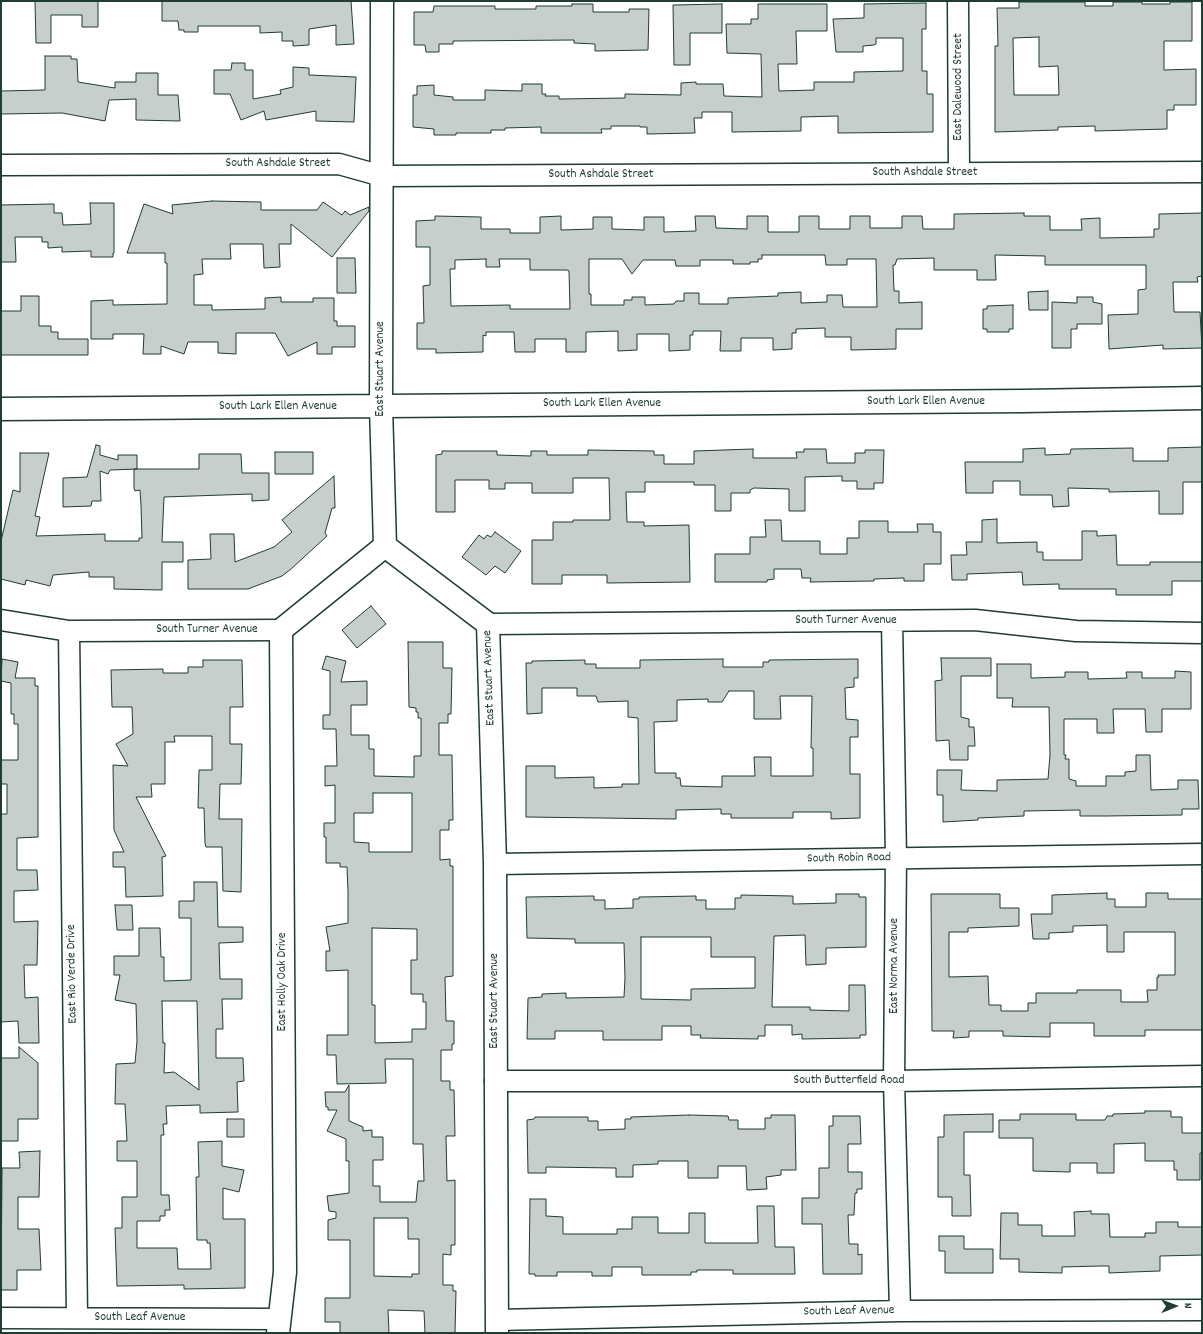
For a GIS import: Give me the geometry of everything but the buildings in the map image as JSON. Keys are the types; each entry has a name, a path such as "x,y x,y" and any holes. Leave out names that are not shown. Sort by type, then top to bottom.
{"street":[{"name":"East Stuart Avenue","path":"382,1 381,406 385,546 488,624 495,864 497,1326"},
{"name":"East Dalewood Street","path":"958,1 959,173"},
{"name":"South Ashdale Street","path":"1,165 339,164 382,176 1202,172"},
{"name":"South Lark Ellen Avenue","path":"1,409 1202,398"},
{"path":"281,630 385,546"},
{"name":"South Turner Avenue","path":"1,620 69,631 281,630"},
{"name":"South Turner Avenue","path":"488,624 975,620 1076,632 1202,633"},
{"name":"East Norma Avenue","path":"892,621 896,858 894,1081 900,1311"},
{"name":"East Holly Oak Drive","path":"279,1326 285,1272 281,630"},
{"name":"East Rio Verde Drive","path":"69,631 77,1317"},
{"name":"South Robin Road","path":"495,864 1202,854"},
{"name":"South Butterfield Road","path":"495,1080 894,1081 1202,1076"},
{"name":"South Leaf Avenue","path":"497,1326 900,1311 1202,1310"},
{"name":"South Leaf Avenue","path":"1,1318 77,1317 279,1326"}]}
